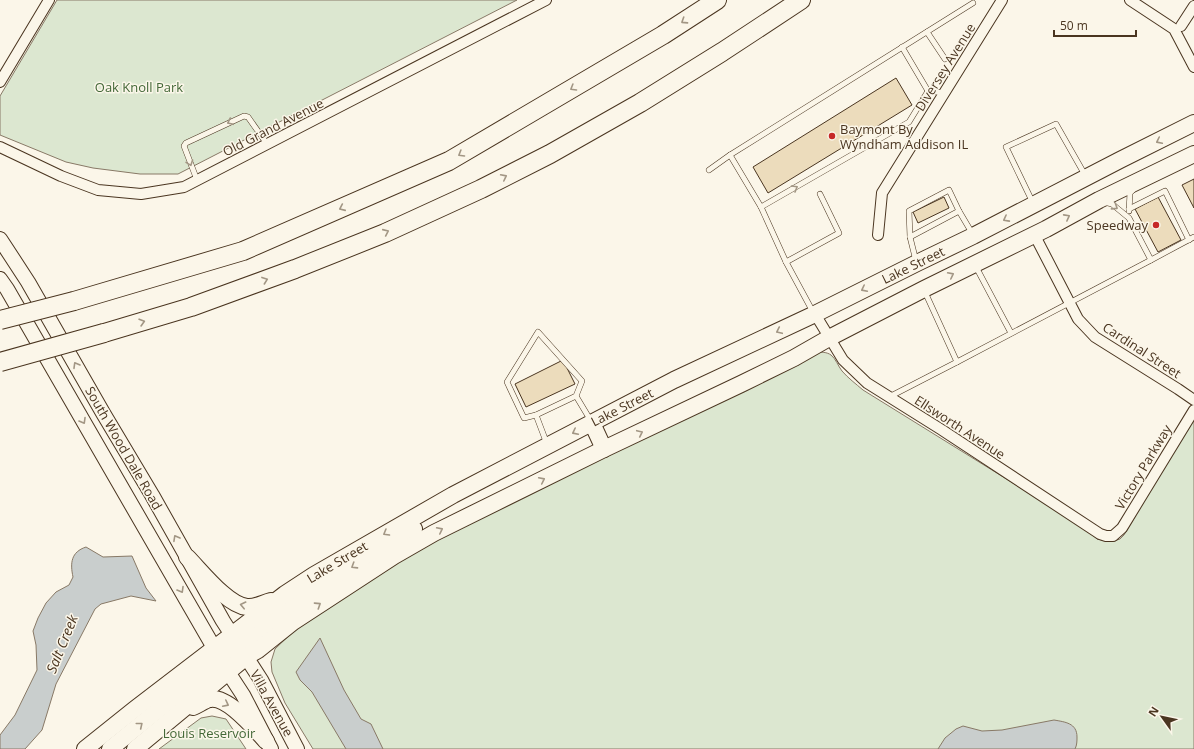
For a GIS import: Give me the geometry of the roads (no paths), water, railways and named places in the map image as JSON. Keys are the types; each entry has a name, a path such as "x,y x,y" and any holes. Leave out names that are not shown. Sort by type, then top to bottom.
{"highway":[{"path":"0,320 74,301 243,251 449,161 663,35 717,0"},
{"path":"0,362 191,307 295,269 385,233 481,189 550,154 640,103 722,52 801,0"}],"main road":[{"name":"Lake Street","path":"85,749 221,660 239,646 280,598 314,575 453,495 674,380 815,314 917,262 973,236 1194,123"},
{"name":"Lake Street","path":"135,749 166,724 221,660 239,646 258,650 293,622 394,556 434,533 604,449 794,358 829,338 974,263 1194,154"},
{"name":"South Wood Dale Road","path":"0,239 28,282 152,495 223,621 239,646"},
{"name":"South Wood Dale Road","path":"0,279 221,660"},
{"path":"592,423 604,449"},
{"path":"239,646 323,585 430,519 453,495"},
{"path":"187,557 215,587 237,605 248,607 280,598"},
{"name":"Villa Avenue","path":"239,646 261,680 297,749"},
{"path":"110,749 221,660"},
{"name":"Villa Avenue","path":"221,660 269,745"},
{"path":"166,724 190,709 211,699 221,701 236,709 269,745"}],"street":[{"path":"0,82 49,0"},
{"name":"Old Grand Avenue","path":"0,147 60,176 98,190 141,194 184,187 546,0"},
{"name":"Diversey Avenue","path":"878,235 882,194 1002,0"},
{"path":"1130,0 1177,28 1194,67"},
{"path":"1177,28 1194,6"},
{"path":"1177,28 1194,20"},
{"name":"Cardinal Street","path":"1034,234 1078,319 1095,337 1194,400"},
{"name":"Ellsworth Avenue","path":"815,314 843,360 867,383 942,430 1100,534 1113,536"},
{"name":"Victory Parkway","path":"1113,536 1122,528 1194,410"}],"lane":[{"path":"709,170 730,154 973,3"},
{"path":"927,32 945,59"},
{"path":"902,47 928,91"},
{"path":"928,91 944,93"},
{"path":"761,207 909,122 928,91"},
{"path":"197,180 184,146 186,143 244,116 248,117 267,144"},
{"path":"1034,204 1006,147 1056,124 1086,178"},
{"path":"730,154 761,207 786,262 815,314"},
{"path":"1129,218 1130,193 1144,179"},
{"path":"917,262 910,237 909,211 949,190 973,236"},
{"path":"889,397 1192,238 1165,191 1129,209"},
{"path":"786,262 839,233 820,194"},
{"path":"1099,200 1112,204 1129,218 1151,260"},
{"path":"910,237 959,211"},
{"path":"974,263 1011,333"},
{"path":"924,289 958,362"},
{"path":"538,332 582,381 576,396 536,416 524,418 507,382 538,332"},
{"path":"576,396 592,423"},
{"path":"536,416 548,446"}],"water":[{"name":"Salt Creek","path":"86,547 103,557 132,556 146,588 156,601 131,596 101,604 95,609 56,684 42,730 25,749 0,749 0,735 15,715 37,670 36,645 33,631 38,618 46,603 56,592 69,585 73,577 73,559 77,552"},
{"path":"320,638 344,690 361,719 371,724 383,749 346,749 312,692 300,680 296,672"},
{"path":"1054,720 1073,726 1077,737 1075,749 938,749 945,738 956,729 963,726 982,731 1002,730"}],"place":[{"name":"Baymont By Wyndham Addison IL","path":"832,136"},
{"name":"Speedway","path":"1156,225"}],"park label":[{"name":"Oak Knoll Park","path":"139,87"},
{"name":"Louis Reservoir","path":"209,733"}]}
